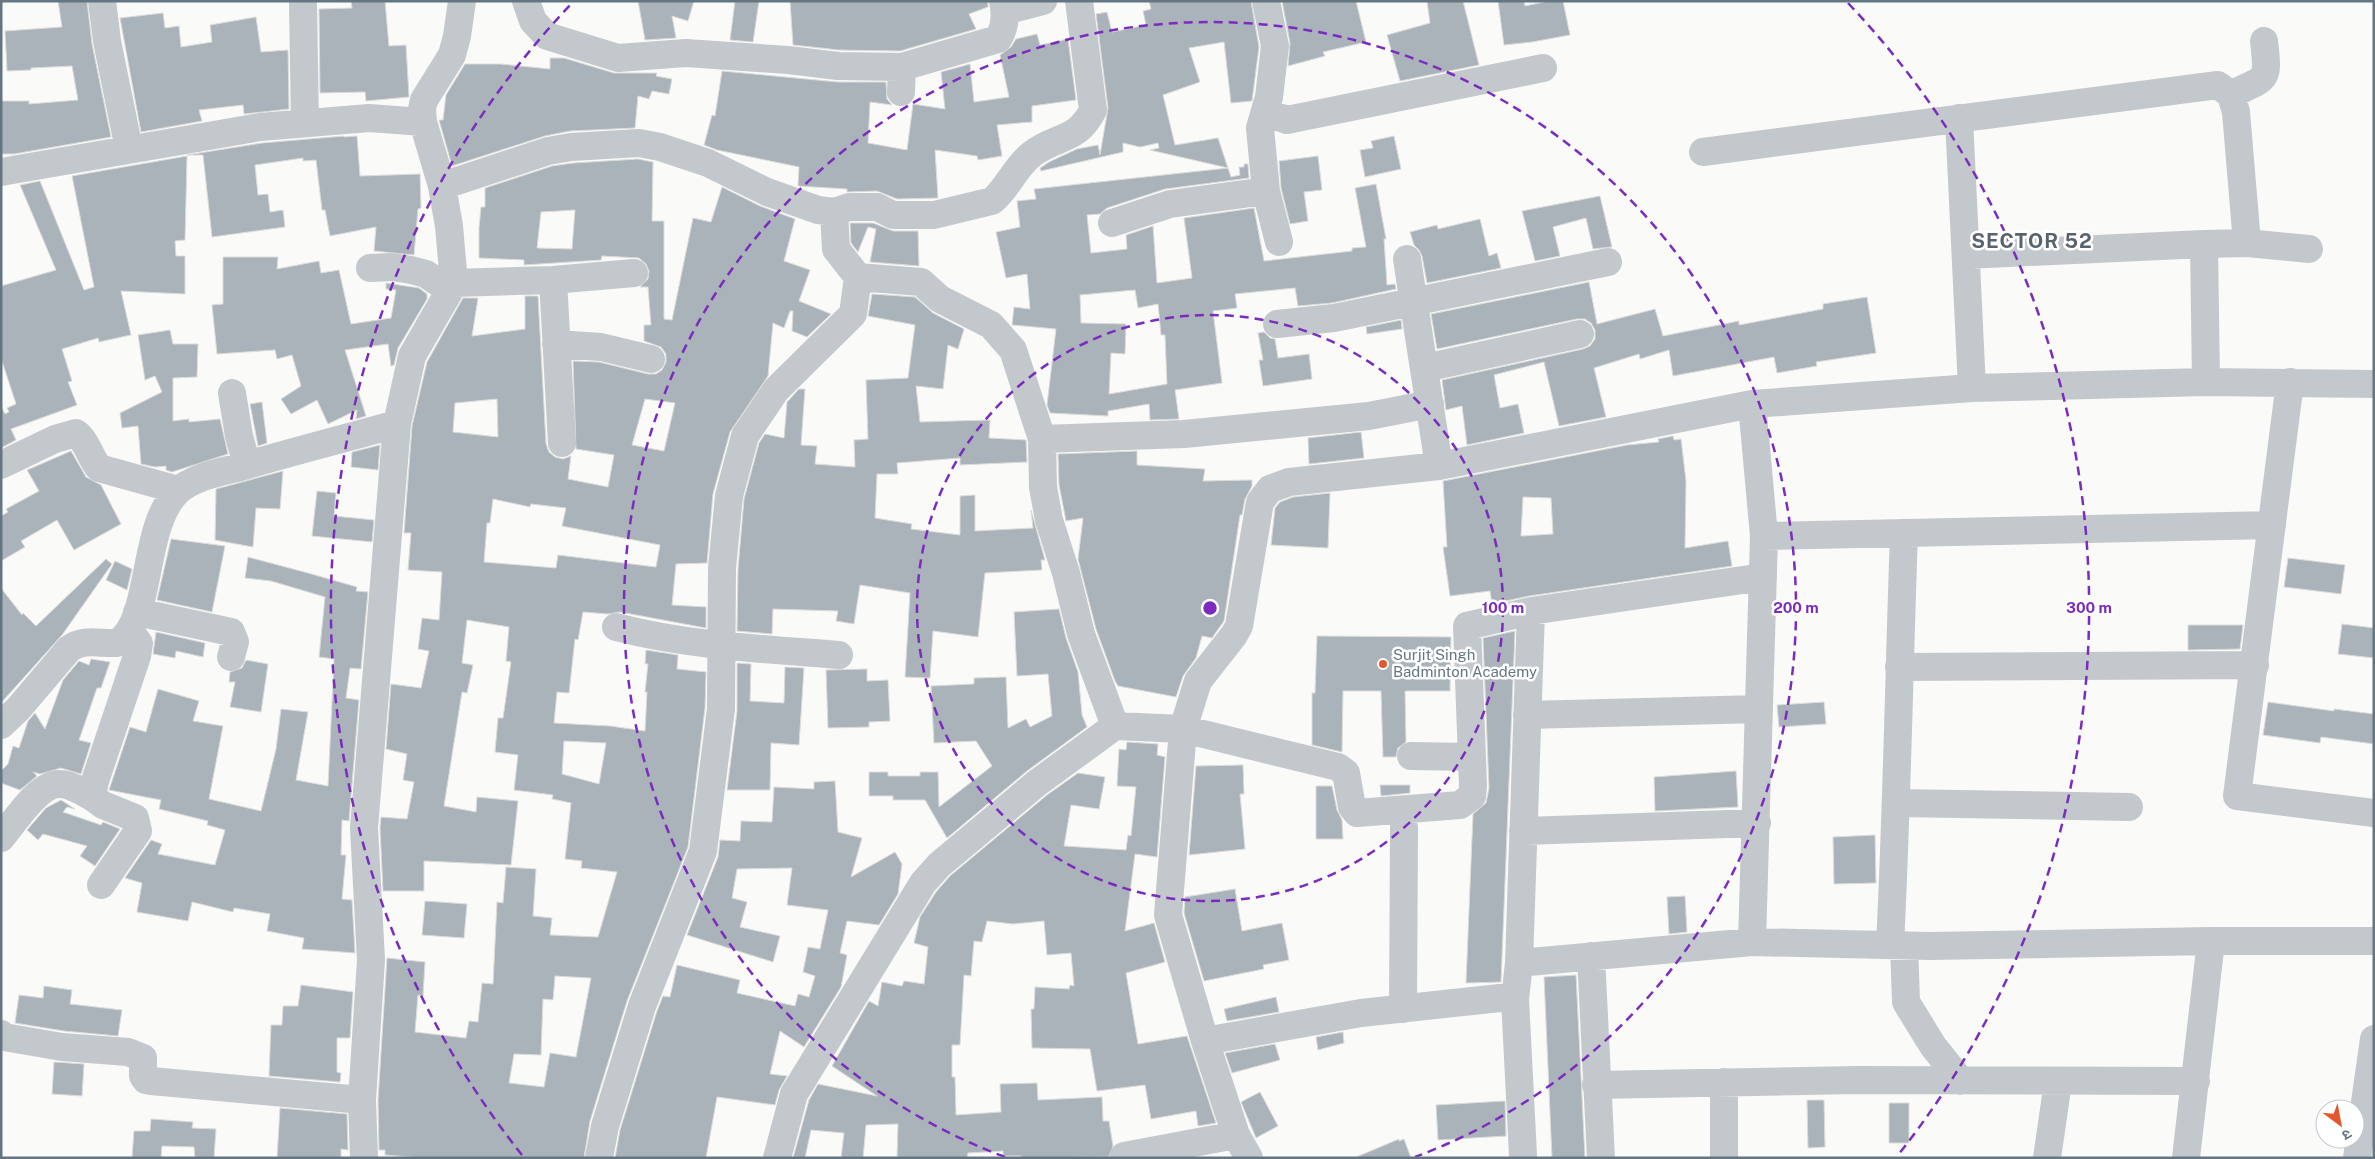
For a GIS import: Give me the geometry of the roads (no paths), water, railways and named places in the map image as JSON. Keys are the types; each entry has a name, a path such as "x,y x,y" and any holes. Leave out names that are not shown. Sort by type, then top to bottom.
{"street":[{"path":"102,1 107,41 129,149"},
{"path":"364,1158 362,1100 371,960 364,828 397,424 412,356 454,283 449,226 442,186 424,122 424,100 452,54 457,36 462,1"},
{"path":"526,1 533,21 547,36 618,58 686,53 788,60 838,66 902,80 998,39 1003,32 1004,6 1043,1"},
{"path":"442,186 548,151 571,147 639,143 677,152 708,163 767,192 807,207 834,212 849,207 877,207 893,215 934,215 992,201 1000,195 1014,172 1033,153 1080,130 1093,110 1079,1"},
{"path":"1266,1 1275,46 1271,88 1260,128 1266,191 1279,242"},
{"path":"303,5 306,123"},
{"path":"2231,95 2262,80 2267,71 2264,41"},
{"path":"1265,112 1287,120 1543,68"},
{"path":"1703,152 2218,86 2231,95 2236,112 2247,243"},
{"path":"1,172 260,127 369,118 424,122"},
{"path":"1959,118 1972,388"},
{"path":"1112,223 1170,204 1266,191"},
{"path":"600,1158 605,1126 642,1006 703,851 721,709 722,568 729,496 745,436 776,390 853,314 858,277 836,249 834,212"},
{"path":"1966,255 2247,243 2309,249"},
{"path":"2204,244 2206,382"},
{"path":"1408,259 1439,466"},
{"path":"1277,324 1334,318 1415,303 1608,262"},
{"path":"370,268 392,267 411,270 426,274 436,281 454,283 553,280 634,273"},
{"path":"858,277 921,282 940,299 991,325 1013,350 1042,439 1043,487 1049,520 1066,573 1081,634 1115,726"},
{"path":"553,280 562,443"},
{"path":"1425,368 1580,334"},
{"path":"556,344 601,347 651,359"},
{"path":"1124,1156 1242,1146 1205,1041 1168,915 1184,729 1198,681 1239,626 1260,502 1270,489 1289,482 1439,466 1752,404 1972,388 2206,382 2374,384"},
{"path":"2290,382 2237,796 2374,813"},
{"path":"232,392 239,436 247,465"},
{"path":"1042,439 1184,434 1369,416 1430,404"},
{"path":"1752,404 1764,536 1752,942"},
{"path":"1,725 69,649 84,641 117,643 134,622 155,531 170,500 178,490 193,482 247,465 397,424"},
{"path":"1,465 55,439 76,433 81,436 93,461 99,468 178,490"},
{"path":"1764,536 2272,525"},
{"path":"1904,533 1899,667 1897,945 1906,1002 1933,1046 1962,1081"},
{"path":"777,1158 794,1094 923,883 939,865 1037,783 1115,726 1184,729 1338,767 1346,773 1352,807 1357,813 1460,806 1472,796 1467,626 1531,611 1763,577"},
{"path":"1523,1155 1515,999 1519,963 1531,611"},
{"path":"134,622 231,632 236,642 231,657"},
{"path":"92,797 138,656 139,643 134,622"},
{"path":"616,627 654,637 721,646 839,654"},
{"path":"1899,667 2255,665"},
{"path":"1527,715 1760,710"},
{"path":"1411,756 1472,757"},
{"path":"1,838 39,792 52,784 62,784 92,797 103,805 135,818 138,822 138,832 101,885"},
{"path":"1897,803 2129,807"},
{"path":"1523,831 1757,823"},
{"path":"1403,1009 1404,828"},
{"path":"2186,1158 2211,941"},
{"path":"1519,963 1752,942 1897,945 2374,941"},
{"path":"1591,956 1600,1158"},
{"path":"1205,1041 1361,1014 1500,998 1515,999"},
{"path":"1,1034 4,1037 62,1048 128,1052 142,1058 144,1076 146,1080 151,1081 362,1100"},
{"path":"2365,1132 2374,1039"},
{"path":"1596,1084 1856,1080 2196,1081"},
{"path":"1724,1082 1724,1158"},
{"path":"2047,1158 2058,1082"}],"place":[{"name":"Surjit Singh Badminton Academy","path":"1383,664"}],"district":[{"name":"SECTOR 52","path":"2032,241"}]}
